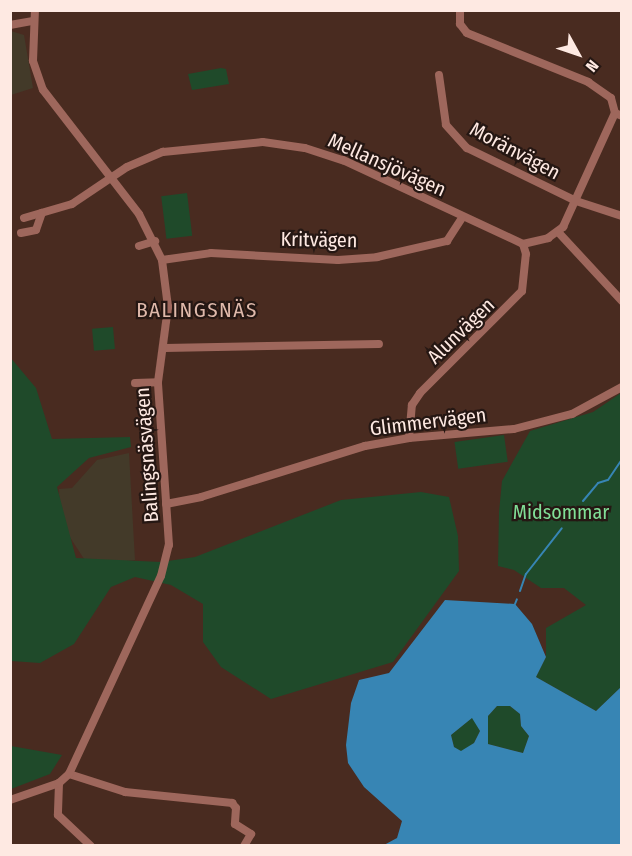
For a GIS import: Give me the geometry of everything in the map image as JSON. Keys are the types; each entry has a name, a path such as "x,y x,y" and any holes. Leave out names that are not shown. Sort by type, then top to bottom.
{"street":[{"name":"Balingsnäsvägen","path":"10,800 59,783 69,774 167,562 166,504 158,382 165,348 168,307 162,260 155,241 43,90 33,61 32,21 35,10"},
{"path":"460,10 460,24 467,33 588,82 611,98 618,115 559,233 523,244"},
{"path":"10,25 32,21"},
{"name":"Moränvägen","path":"439,75 444,120 457,140 576,201 621,216"},
{"name":"Mellansjövägen","path":"24,218 80,200 135,162 163,152 202,145 282,144 343,160 462,218 523,244"},
{"name":"Mellansjövägen","path":"21,233 36,230 42,213"},
{"name":"Kritvägen","path":"162,260 236,253 338,260 377,257 447,241 462,218"},
{"path":"559,233 621,301"},
{"path":"139,246 155,241"},
{"name":"Alunvägen","path":"409,438 412,405 420,393 522,291 526,254 523,244"},
{"path":"165,348 379,344"},
{"path":"135,382 158,382"},
{"name":"Glimmervägen","path":"166,504 201,497 365,446 409,438 514,429 572,414 621,387"},
{"path":"69,774 125,792 232,803 235,824 251,834 244,846"},
{"path":"59,783 58,815 91,846"}],"shaded area":[{"path":"11,31 24,35 33,88 11,95"},
{"path":"129,453 135,560 88,565 60,522 59,489 72,488 97,460"}],"green space":[{"path":"226,69 229,84 192,90 188,74"},
{"path":"187,193 192,236 166,239 161,196"},
{"path":"113,327 115,349 94,351 92,329"},
{"path":"10,357 36,388 52,439 130,437 131,447 89,458 57,487 76,558 161,562 195,557 341,500 421,492 449,497 458,536 459,571 393,662 271,699 221,667 203,642 203,604 171,585 135,577 111,587 74,644 40,663 11,661"},
{"name":"Midsommar","path":"621,393 621,687 596,711 536,677 546,657 546,628 586,605 564,588 541,588 514,570 498,566 499,512 502,481 530,431 593,412"},
{"path":"504,435 508,462 458,469 454,442"},
{"path":"497,706 510,706 520,714 521,726 529,736 523,753 488,744 488,716"},
{"path":"473,717 480,731 474,743 462,752 454,747 451,735"},
{"path":"11,746 62,755 50,774 11,789"}],"water":[{"path":"445,600 515,604 532,624 546,657 536,677 596,711 621,687 621,845 384,845 397,838 402,821 364,787 348,763 346,745 351,703 359,680 389,673","holes":["497,706 510,706 520,714 521,726 529,736 523,753 488,744 488,716","472,718 480,731 474,743 461,751 454,747 451,735"]}],"waterway":[{"path":"583,501 598,483 608,480 622,459"},
{"path":"520,591 526,574 562,528"},
{"path":"515,604 517,599"}],"district":[{"name":"BALINGSNÄS","path":"197,310"}]}
